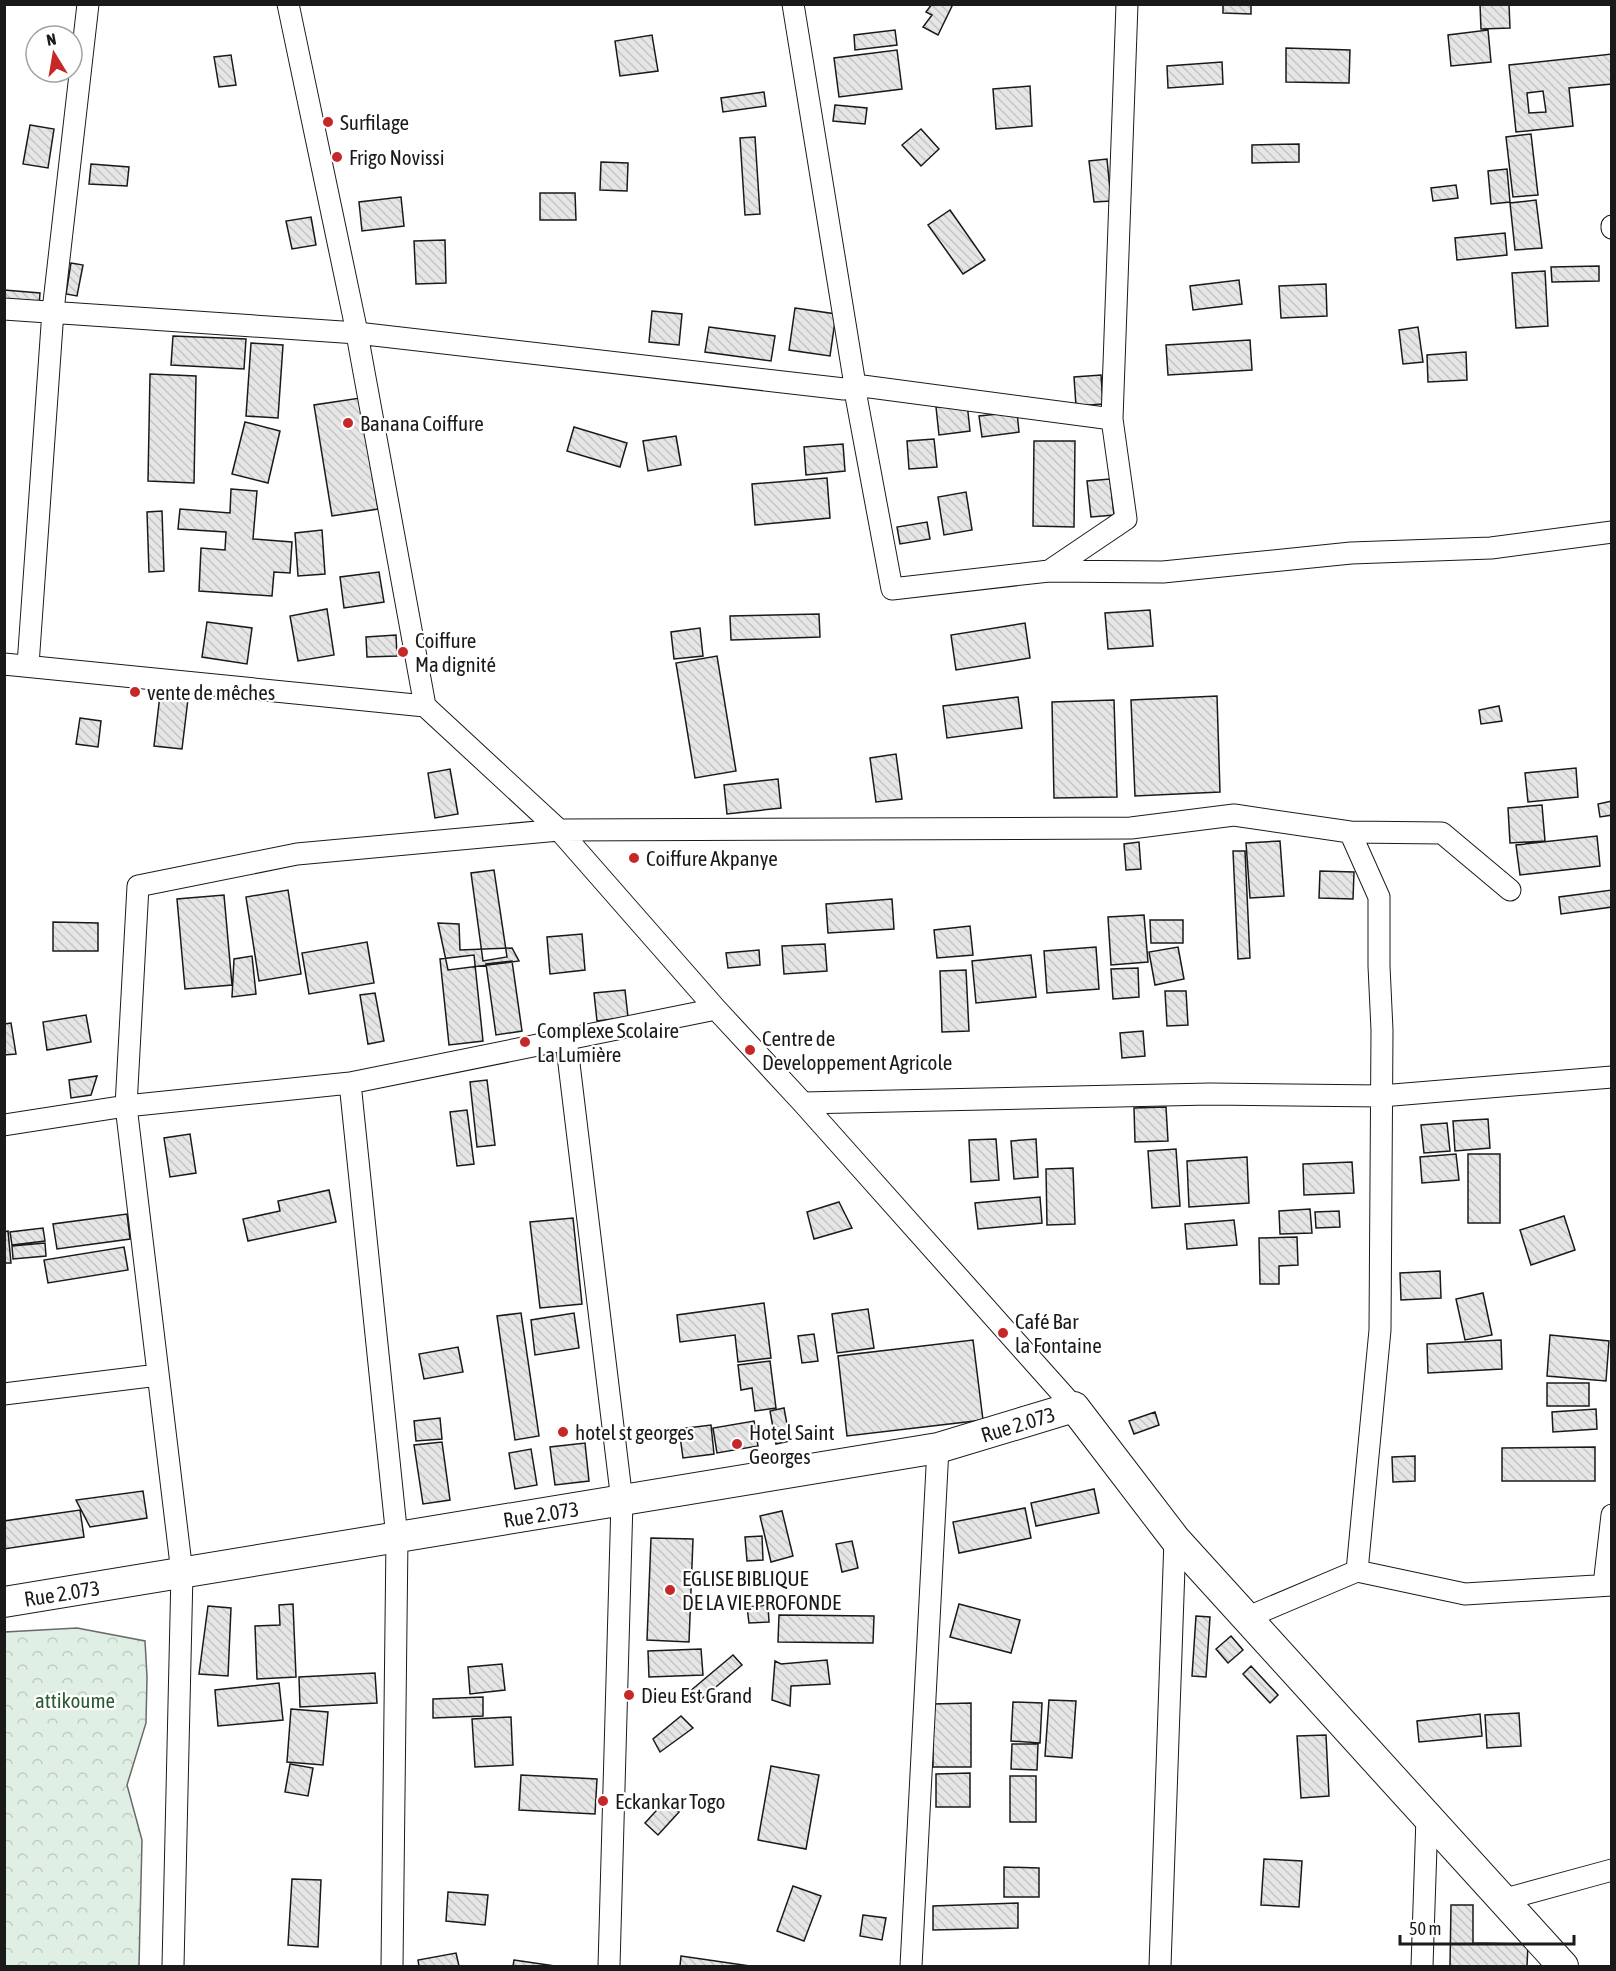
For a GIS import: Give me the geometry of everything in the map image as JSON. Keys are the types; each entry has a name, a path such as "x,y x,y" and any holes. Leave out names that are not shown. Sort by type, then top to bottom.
{"street":[{"path":"28,665 53,312 88,4"},
{"path":"288,4 357,333 425,706"},
{"path":"793,4 856,396 892,589 1049,571 1163,572 1351,553 1491,548 1611,532"},
{"path":"1049,571 1126,519 1112,419 1126,4"},
{"path":"4,309 357,333 844,388 855,385 1112,419"},
{"path":"4,664 425,706 559,830 716,1009 803,1103 1074,1407 1174,1539 1563,1966"},
{"path":"173,1966 182,1573 126,1106 138,886 297,854 559,830 1131,828 1234,815 1350,832 1442,833 1510,890"},
{"path":"1350,832 1379,897 1382,1030 1380,1330 1357,1571"},
{"path":"4,1125 126,1106 350,1083 716,1009"},
{"path":"566,1039 622,1501 609,1966"},
{"path":"803,1103 1210,1094 1381,1096 1611,1077"},
{"path":"350,1083 397,1538 392,1966"},
{"path":"4,1394 158,1376"},
{"name":"Rue 2.073","path":"4,1602 938,1448 1074,1407"},
{"path":"911,1966 938,1448"},
{"path":"1246,1618 1357,1571 1465,1594 1608,1585 1611,1515"},
{"path":"1160,1966 1174,1539"},
{"path":"1422,1966 1427,1817"},
{"path":"1502,1900 1611,1870"}],"green space":[{"name":"attikoume","path":"77,1628 145,1641 146,1723 127,1785 142,1840 139,1966 5,1966 5,1632"}],"building":[{"path":"932,4 953,4 938,35 923,27 932,15 926,12"},
{"path":"1223,4 1251,4 1251,14 1223,13"},
{"path":"1480,4 1509,4 1510,28 1481,29"},
{"path":"895,30 897,45 855,50 854,35"},
{"path":"1488,30 1491,62 1451,66 1448,35"},
{"path":"652,35 658,71 620,76 615,41"},
{"path":"1286,48 1350,50 1349,83 1286,82"},
{"path":"897,50 902,89 839,97 834,58"},
{"path":"1612,54 1612,84 1569,88 1573,126 1516,132 1509,65","holes":["1543,91 1546,112 1529,113 1527,93"]},
{"path":"231,55 236,85 219,87 214,57"},
{"path":"1222,62 1223,84 1168,88 1167,66"},
{"path":"1030,86 1032,126 996,129 993,89"},
{"path":"764,92 766,106 723,112 721,98"},
{"path":"835,105 867,108 865,124 833,121"},
{"path":"30,125 54,129 48,168 23,164"},
{"path":"921,129 939,149 921,166 902,145"},
{"path":"1531,134 1538,195 1513,197 1506,137"},
{"path":"755,137 760,214 745,215 740,138"},
{"path":"1299,144 1299,162 1252,163 1252,145"},
{"path":"1107,159 1111,201 1094,202 1089,161"},
{"path":"601,162 628,163 627,191 600,190"},
{"path":"91,164 129,167 127,186 89,184"},
{"path":"1507,169 1510,202 1491,204 1488,171"},
{"path":"1456,185 1458,198 1433,201 1431,188"},
{"path":"540,193 575,193 576,220 540,220"},
{"path":"401,197 404,226 362,231 359,202"},
{"path":"1536,200 1542,248 1515,250 1510,203"},
{"path":"950,210 985,260 963,274 928,225"},
{"path":"311,217 316,245 292,249 286,221"},
{"path":"1505,233 1507,255 1457,260 1455,238"},
{"path":"445,240 446,283 416,284 414,241"},
{"path":"71,263 83,265 77,296 66,294"},
{"path":"1599,266 1599,281 1552,282 1551,267"},
{"path":"1545,271 1548,326 1516,328 1512,273"},
{"path":"1239,280 1242,304 1193,310 1190,286"},
{"path":"1326,284 1327,316 1281,318 1279,286"},
{"path":"4,290 40,293 39,306 4,303"},
{"path":"795,308 836,314 830,356 789,350"},
{"path":"652,311 682,314 679,345 649,342"},
{"path":"709,327 775,336 771,361 705,352"},
{"path":"1418,327 1423,362 1403,364 1399,330"},
{"path":"173,336 246,339 244,369 171,365"},
{"path":"1250,340 1252,370 1168,375 1166,345"},
{"path":"251,343 283,345 278,418 246,416"},
{"path":"1466,352 1467,380 1428,382 1427,355"},
{"path":"150,374 196,376 194,483 148,481"},
{"path":"1101,375 1103,404 1076,406 1074,377"},
{"path":"360,398 378,509 332,516 314,405"},
{"path":"967,403 970,431 939,435 936,407"},
{"path":"1017,412 1019,432 982,437 979,416"},
{"path":"245,422 280,431 268,483 232,474"},
{"path":"574,427 627,443 620,467 567,451"},
{"path":"676,436 681,465 648,471 643,441"},
{"path":"934,439 937,467 909,469 907,441"},
{"path":"1034,441 1075,441 1074,527 1033,526"},
{"path":"843,444 845,471 806,475 804,447"},
{"path":"827,478 830,518 755,525 752,484"},
{"path":"1110,479 1114,515 1091,517 1087,481"},
{"path":"231,489 257,491 253,539 292,542 290,573 274,572 272,596 199,591 201,548 225,550 226,532 178,529 180,509 230,513"},
{"path":"966,492 972,530 944,535 938,497"},
{"path":"162,511 164,571 149,572 147,512"},
{"path":"927,522 930,539 900,544 897,527"},
{"path":"322,530 325,574 298,576 295,533"},
{"path":"379,572 384,602 344,608 340,577"},
{"path":"327,609 334,655 298,661 290,616"},
{"path":"1150,610 1153,646 1108,649 1105,613"},
{"path":"819,614 820,637 731,640 730,616"},
{"path":"207,622 252,628 247,664 202,657"},
{"path":"1025,623 1030,658 956,670 951,635"},
{"path":"700,628 703,656 674,659 671,632"},
{"path":"396,635 397,656 367,657 366,637"},
{"path":"717,656 736,771 695,778 676,663"},
{"path":"160,695 188,699 182,749 154,746"},
{"path":"1217,696 1220,792 1135,796 1131,700"},
{"path":"1018,697 1022,728 947,738 943,706"},
{"path":"1114,700 1117,797 1054,798 1052,702"},
{"path":"1499,706 1502,721 1481,724 1479,710"},
{"path":"80,718 101,721 98,747 76,744"},
{"path":"896,754 902,799 876,802 870,758"},
{"path":"1576,768 1578,797 1528,802 1525,773"},
{"path":"450,769 458,814 435,818 428,773"},
{"path":"778,779 781,808 727,814 724,785"},
{"path":"1612,801 1612,815 1600,817 1598,804"},
{"path":"1542,805 1545,841 1510,843 1508,808"},
{"path":"1597,836 1600,866 1520,875 1516,845"},
{"path":"1280,841 1284,896 1250,898 1246,843"},
{"path":"1139,842 1141,869 1126,870 1124,844"},
{"path":"1233,851 1245,851 1250,958 1238,959"},
{"path":"494,870 507,957 483,961 471,873"},
{"path":"1320,871 1354,872 1353,899 1319,898"},
{"path":"288,890 301,974 259,981 246,897"},
{"path":"1612,890 1612,907 1561,914 1559,897"},
{"path":"224,895 232,985 185,989 177,899"},
{"path":"892,899 894,929 828,933 826,904"},
{"path":"1144,915 1148,962 1111,965 1108,917"},
{"path":"1150,920 1183,920 1183,943 1151,943"},
{"path":"53,922 98,923 98,951 53,951"},
{"path":"438,923 459,924 460,950 512,948 519,961 448,970"},
{"path":"970,926 973,955 937,958 934,930"},
{"path":"582,934 585,970 550,974 547,937"},
{"path":"367,942 374,983 309,994 302,953"},
{"path":"825,944 827,971 784,974 782,946"},
{"path":"1096,947 1099,989 1047,993 1044,951"},
{"path":"1178,947 1184,979 1155,985 1149,952"},
{"path":"759,950 760,965 728,968 726,953"},
{"path":"474,955 483,1041 449,1045 440,959"},
{"path":"1031,955 1036,997 976,1003 972,961"},
{"path":"252,956 256,994 232,997 234,959"},
{"path":"512,961 522,1031 496,1035 486,964"},
{"path":"1138,968 1139,997 1113,999 1111,969"},
{"path":"966,970 969,1031 942,1032 940,971"},
{"path":"625,990 628,1017 597,1021 594,993"},
{"path":"1165,991 1186,991 1188,1025 1167,1026"},
{"path":"375,993 384,1041 368,1044 360,995"},
{"path":"86,1015 91,1042 47,1050 43,1022"},
{"path":"11,1023 16,1054 4,1055 4,1024"},
{"path":"1143,1031 1145,1056 1122,1058 1120,1033"},
{"path":"97,1076 91,1095 71,1098 69,1080"},
{"path":"487,1080 495,1145 477,1147 470,1082"},
{"path":"1166,1107 1168,1141 1135,1142 1134,1108"},
{"path":"467,1110 474,1164 457,1166 450,1112"},
{"path":"1488,1119 1490,1148 1455,1151 1453,1121"},
{"path":"1447,1123 1450,1151 1424,1153 1421,1125"},
{"path":"190,1134 196,1173 170,1177 164,1138"},
{"path":"996,1139 999,1180 971,1182 969,1140"},
{"path":"1036,1139 1038,1177 1014,1179 1011,1141"},
{"path":"1176,1149 1180,1206 1152,1208 1148,1151"},
{"path":"1456,1154 1459,1180 1422,1183 1420,1157"},
{"path":"1468,1154 1500,1154 1500,1223 1468,1223"},
{"path":"1247,1157 1249,1203 1189,1207 1187,1161"},
{"path":"1352,1162 1354,1193 1304,1195 1303,1164"},
{"path":"1073,1168 1075,1224 1047,1225 1046,1169"},
{"path":"329,1190 336,1222 248,1241 243,1219 280,1211 278,1201"},
{"path":"1040,1197 1042,1223 978,1229 975,1203"},
{"path":"839,1202 852,1228 814,1239 807,1212"},
{"path":"1310,1209 1312,1233 1280,1234 1279,1211"},
{"path":"1339,1211 1340,1227 1316,1228 1315,1212"},
{"path":"127,1214 130,1239 57,1249 53,1224"},
{"path":"1564,1216 1575,1250 1531,1265 1520,1230"},
{"path":"573,1218 582,1304 540,1308 530,1222"},
{"path":"1234,1220 1237,1245 1187,1249 1185,1224"},
{"path":"43,1228 45,1241 12,1245 10,1232"},
{"path":"8,1231 11,1263 4,1263 4,1232"},
{"path":"1297,1237 1298,1265 1279,1266 1279,1284 1260,1284 1259,1238"},
{"path":"45,1243 46,1256 13,1259 12,1246"},
{"path":"124,1247 128,1270 48,1283 44,1260"},
{"path":"1440,1271 1441,1298 1401,1300 1400,1273"},
{"path":"1483,1293 1492,1335 1465,1340 1456,1299"},
{"path":"764,1303 771,1358 738,1362 735,1335 680,1342 677,1315"},
{"path":"868,1309 874,1348 837,1353 832,1314"},
{"path":"521,1313 539,1436 515,1440 497,1316"},
{"path":"574,1313 579,1348 535,1355 531,1320"},
{"path":"814,1334 818,1361 802,1363 798,1336"},
{"path":"1550,1335 1609,1341 1606,1381 1547,1376"},
{"path":"973,1340 983,1420 847,1436 838,1356"},
{"path":"1501,1340 1502,1369 1428,1373 1427,1344"},
{"path":"458,1347 463,1372 424,1379 419,1354"},
{"path":"770,1361 776,1408 755,1411 752,1388 741,1390 738,1365"},
{"path":"1547,1383 1589,1383 1589,1406 1547,1406"},
{"path":"784,1408 790,1441 776,1444 770,1411"},
{"path":"1596,1409 1597,1429 1553,1432 1552,1412"},
{"path":"1155,1412 1159,1425 1134,1434 1129,1421"},
{"path":"440,1418 442,1439 416,1441 414,1421"},
{"path":"754,1421 758,1446 717,1453 713,1428"},
{"path":"711,1425 714,1454 683,1458 679,1429"},
{"path":"442,1442 450,1500 423,1504 414,1445"},
{"path":"585,1443 589,1481 555,1485 550,1447"},
{"path":"1595,1447 1595,1481 1502,1481 1502,1448"},
{"path":"531,1449 537,1485 515,1489 509,1453"},
{"path":"1415,1456 1415,1481 1393,1482 1392,1457"},
{"path":"1094,1489 1099,1513 1036,1526 1031,1503"},
{"path":"143,1491 147,1518 90,1527 76,1500"},
{"path":"1025,1508 1031,1538 959,1553 953,1522"},
{"path":"80,1510 84,1537 4,1549 4,1521"},
{"path":"782,1511 793,1556 771,1562 760,1516"},
{"path":"762,1536 763,1560 747,1561 745,1537"},
{"name":"EGLISE BIBLIQUE DE LA VIE PROFONDE","path":"651,1538 693,1539 689,1642 647,1640"},
{"path":"852,1541 858,1568 842,1572 836,1544"},
{"path":"293,1604 296,1677 257,1679 255,1626 280,1625 279,1605"},
{"path":"959,1604 1020,1620 1011,1653 950,1637"},
{"path":"768,1605 769,1622 749,1623 747,1607"},
{"path":"208,1606 231,1608 228,1676 199,1674"},
{"path":"779,1615 874,1616 873,1643 778,1642"},
{"path":"1196,1616 1210,1617 1206,1677 1192,1676"},
{"path":"1231,1636 1243,1650 1228,1663 1216,1649"},
{"path":"701,1649 703,1675 649,1677 648,1651"},
{"path":"733,1655 742,1665 698,1702 689,1692"},
{"path":"827,1660 830,1684 791,1686 790,1706 772,1700 775,1661 781,1664"},
{"path":"502,1664 505,1690 470,1694 468,1667"},
{"path":"1251,1666 1278,1695 1270,1703 1243,1674"},
{"path":"375,1673 377,1703 300,1707 299,1677"},
{"path":"279,1683 283,1720 218,1726 215,1690"},
{"path":"483,1697 483,1716 433,1718 433,1699"},
{"path":"1049,1700 1076,1701 1072,1758 1045,1756"},
{"path":"1013,1702 1042,1703 1040,1743 1011,1741"},
{"path":"971,1703 971,1767 933,1767 933,1704"},
{"path":"291,1709 328,1712 323,1765 287,1762"},
{"path":"1519,1713 1521,1746 1487,1748 1485,1715"},
{"path":"1480,1714 1482,1736 1419,1742 1417,1721"},
{"path":"681,1716 693,1728 660,1752 653,1739"},
{"path":"511,1717 513,1765 475,1767 472,1719"},
{"path":"1326,1735 1329,1796 1301,1798 1297,1736"},
{"path":"1012,1744 1038,1744 1037,1770 1011,1769"},
{"path":"290,1764 313,1768 308,1796 285,1792"},
{"path":"771,1766 819,1775 806,1849 758,1840"},
{"path":"970,1773 970,1807 936,1807 936,1774"},
{"path":"521,1775 597,1779 595,1814 519,1810"},
{"path":"1010,1776 1036,1776 1036,1822 1010,1822"},
{"path":"666,1800 679,1812 658,1835 645,1823"},
{"path":"1264,1859 1302,1861 1299,1907 1261,1905"},
{"path":"1004,1867 1039,1868 1039,1897 1004,1897"},
{"path":"292,1879 321,1880 318,1947 288,1945"},
{"path":"793,1886 821,1896 804,1941 777,1931"},
{"path":"448,1892 488,1895 485,1925 446,1921"},
{"path":"1018,1903 1018,1928 933,1930 933,1906"},
{"path":"1451,1905 1473,1905 1473,1943 1528,1944 1527,1966 1450,1966"},
{"path":"863,1915 886,1918 882,1940 860,1936"},
{"path":"456,1953 459,1966 419,1966 418,1960"},
{"path":"681,1956 750,1966 680,1966"},
{"path":"514,1960 555,1966 513,1966"}],"place":[{"name":"Surfilage","path":"328,122"},
{"name":"Frigo Novissi","path":"337,157"},
{"name":"Banana Coiffure","path":"348,423"},
{"name":"Coiffure Ma dignité","path":"403,652"},
{"name":"vente de mêches","path":"135,692"},
{"name":"Coiffure Akpanye","path":"634,858"},
{"name":"Complexe Scolaire La Lumière","path":"525,1042"},
{"name":"Centre de Developpement Agricole","path":"750,1050"},
{"name":"Café Bar la Fontaine","path":"1003,1333"},
{"name":"hotel st georges","path":"563,1432"},
{"name":"Hotel Saint Georges","path":"737,1444"},
{"name":"EGLISE BIBLIQUE DE LA VIE PROFONDE","path":"670,1590"},
{"name":"Dieu Est Grand","path":"629,1695"},
{"name":"Eckankar Togo","path":"603,1801"}]}
